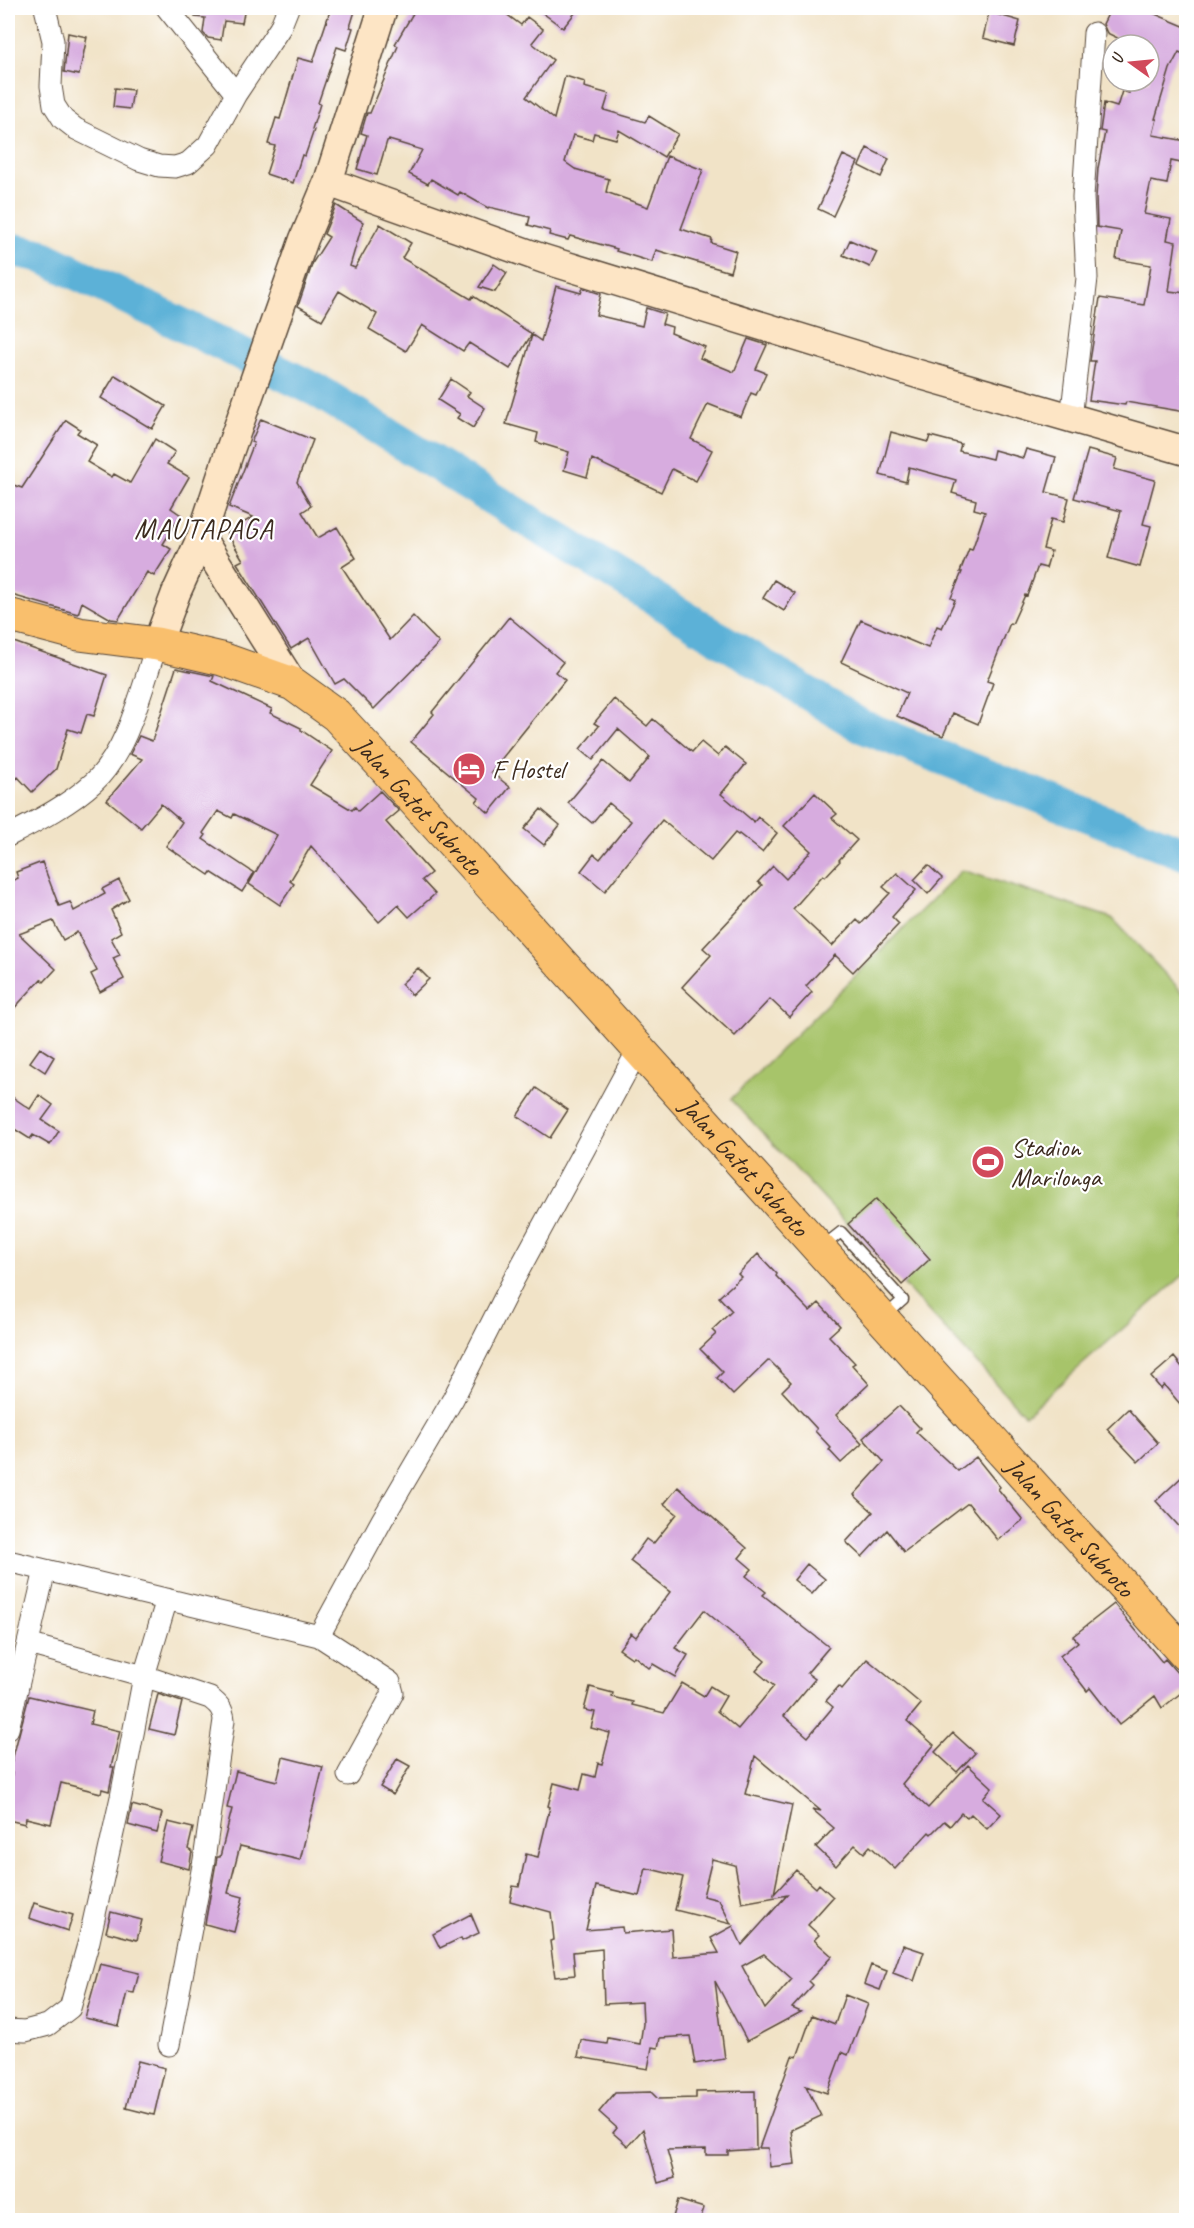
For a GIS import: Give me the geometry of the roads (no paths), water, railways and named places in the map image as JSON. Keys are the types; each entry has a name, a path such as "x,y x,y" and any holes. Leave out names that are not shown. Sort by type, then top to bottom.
{"highway":[{"name":"Jalan Gatot Subroto","path":"8,615 79,634 157,644 222,659 293,684 336,715 1186,1655"}],"street":[{"path":"45,8 53,41 51,86 54,105 63,119 76,129 139,160 159,166 176,167 188,163 208,145 236,94 272,43 288,8"},
{"path":"167,8 236,94"},
{"path":"8,836 72,800 95,782 111,762 126,732 176,593 201,538 304,239 328,182 383,8"},
{"path":"1071,419 1087,278 1083,197 1094,33"},
{"path":"328,182 544,260 1071,419 1186,451"},
{"path":"201,538 293,684"},
{"path":"319,1636 382,1520 453,1400 513,1281 639,1048"},
{"path":"8,1561 319,1636 390,1682 393,1693 348,1774"},
{"path":"8,1729 45,1570"},
{"path":"8,2030 25,2031 48,2025 70,2008 91,1930 121,1797 144,1676 167,1599"},
{"path":"28,1644 144,1676 210,1698 219,1705 224,1720 204,1860 169,2046"}],"waterway":[{"path":"8,249 39,255 318,391 861,726 1186,854"}],"place":[{"name":"F Hostel","path":"469,769"},
{"name":"Stadion Marilonga","path":"988,1162"}],"district":[{"name":"MAUTAPAGA","path":"204,528"}]}
